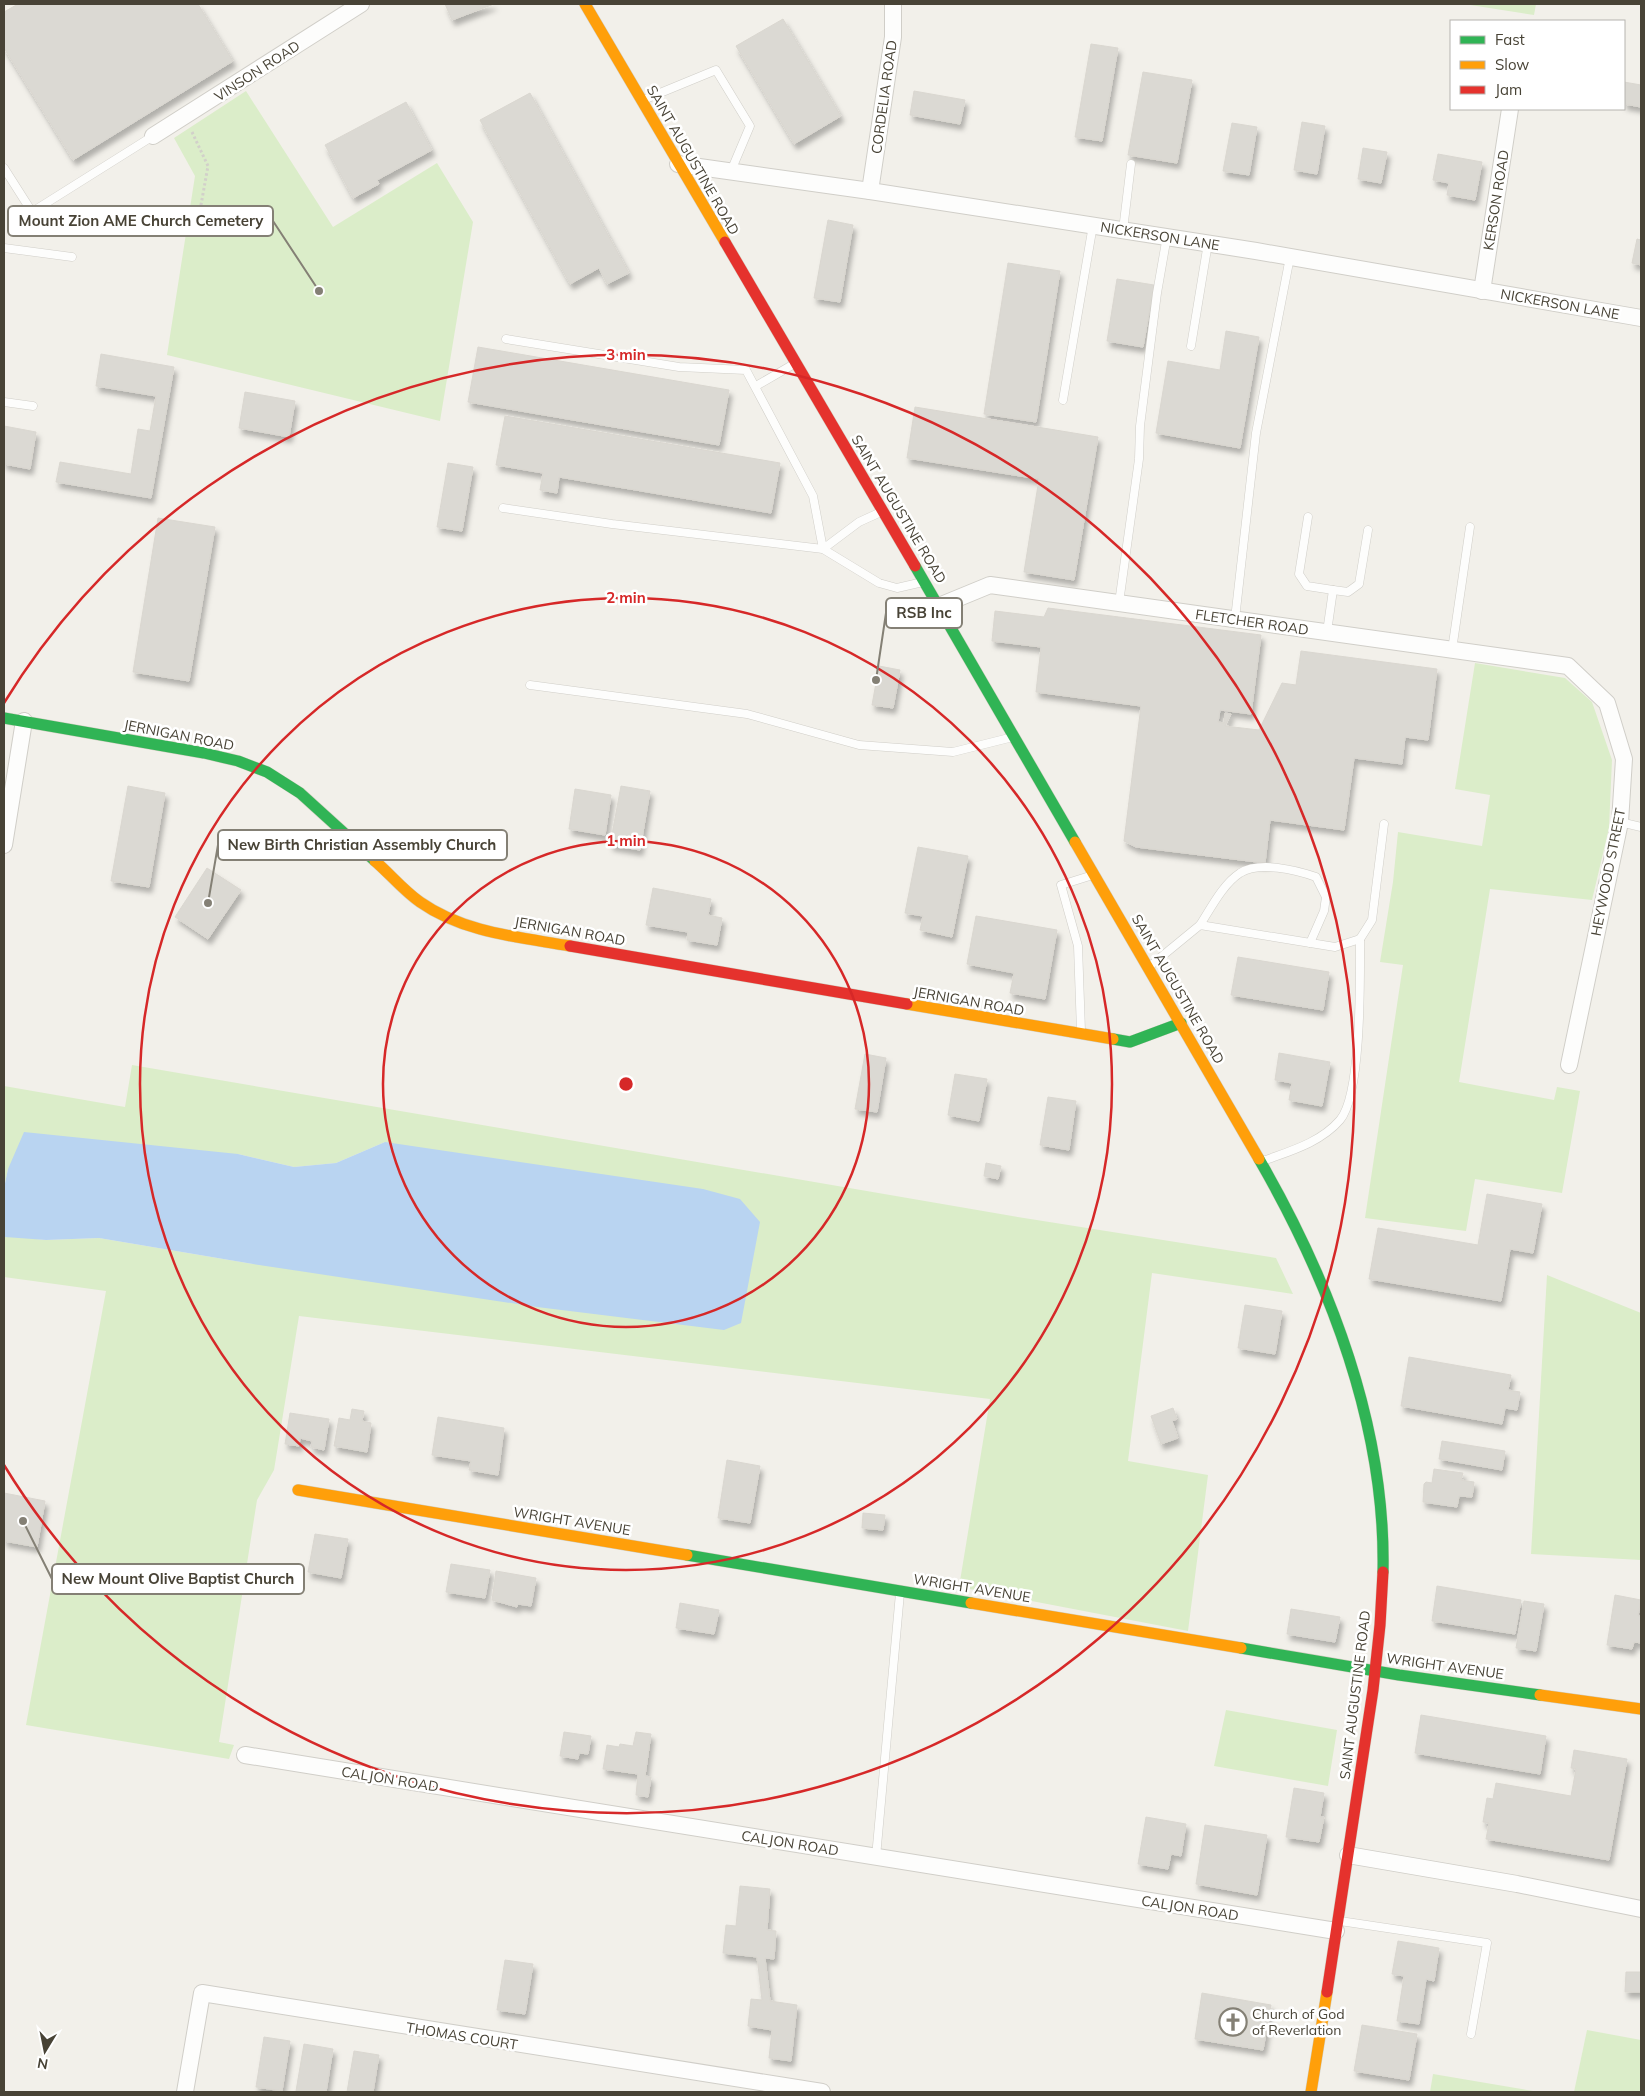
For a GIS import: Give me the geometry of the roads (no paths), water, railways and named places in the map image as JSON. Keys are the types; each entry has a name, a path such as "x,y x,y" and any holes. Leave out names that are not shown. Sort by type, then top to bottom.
{"street":[{"name":"VINSON ROAD","path":"154,136 186,118 361,4"},
{"name":"SAINT AUGUSTINE ROAD","path":"584,4 925,582 1261,1162 1304,1245 1335,1316 1359,1394 1374,1462 1382,1527 1383,1578 1376,1671 1311,2092"},
{"name":"CORDELIA ROAD","path":"870,191 893,37 893,4"},
{"name":"KERSON ROAD","path":"1482,291 1510,110"},
{"name":"NICKERSON LANE","path":"678,164 1167,236 1641,318"},
{"name":"FLETCHER ROAD","path":"939,606 990,585 1568,666"},
{"name":"HEYWOOD STREET","path":"1568,666 1607,703 1624,759 1620,822 1569,1065"},
{"name":"JERNIGAN ROAD","path":"4,718 204,753 238,761 266,772 300,793 420,902 455,921 493,932 1130,1042 1181,1023"},
{"path":"4,845 24,722"},
{"name":"WRIGHT AVENUE","path":"298,1490 1376,1671 1641,1709"},
{"name":"CALJON ROAD","path":"245,1755 876,1857 1337,1926"},
{"path":"1348,1855 1517,1884 1641,1909"},
{"name":"THOMAS COURT","path":"185,2092 202,1994 822,2092"}],"lane":[{"path":"642,100 716,70 750,126 731,171"},
{"path":"4,168 32,212 154,136"},
{"path":"1122,230 1131,164"},
{"path":"1064,400 1093,225"},
{"path":"1119,603 1139,459 1140,426 1167,236"},
{"path":"1191,346 1208,243"},
{"path":"4,248 72,257"},
{"path":"1235,619 1256,433 1290,257"},
{"path":"506,339 679,368 746,370 813,496 823,549"},
{"path":"756,386 795,363"},
{"path":"4,402 33,406"},
{"path":"503,508 612,524 823,549 879,584 897,588 925,582"},
{"path":"823,549 858,522 883,511"},
{"path":"1308,517 1299,574 1307,586 1348,592 1360,584 1368,530"},
{"path":"1452,650 1470,527"},
{"path":"1326,632 1333,590"},
{"path":"530,685 747,714 859,745 953,752 1014,736"},
{"path":"1620,822 1641,827"},
{"path":"1261,1162 1317,1141 1341,1119 1351,1094 1361,1002 1360,939 1372,920 1384,824"},
{"path":"1148,968 1200,925 1226,887 1241,872 1269,867 1294,869 1316,877 1326,897 1324,911 1310,943"},
{"path":"1081,1035 1078,946 1062,885 1094,874"},
{"path":"1200,925 1335,947 1360,939"},
{"path":"876,1857 900,1591"},
{"path":"1337,1926 1487,1943 1471,2034"}],"water":[{"path":"24,1132 238,1154 294,1167 336,1163 385,1142 703,1189 740,1199 760,1222 741,1323 724,1330 537,1307 253,1264 99,1238 46,1240 5,1237 4,1188 8,1169"}],"place":[{"name":"Mount Zion AME Church Cemetery","path":"319,291"},
{"name":"RSB Inc","path":"876,680"},
{"name":"New Birth Christian Assembly Church","path":"208,903"},
{"name":"New Mount Olive Baptist Church","path":"23,1521"},
{"name":"Church of God of Reverlation","path":"1233,2022"}]}
